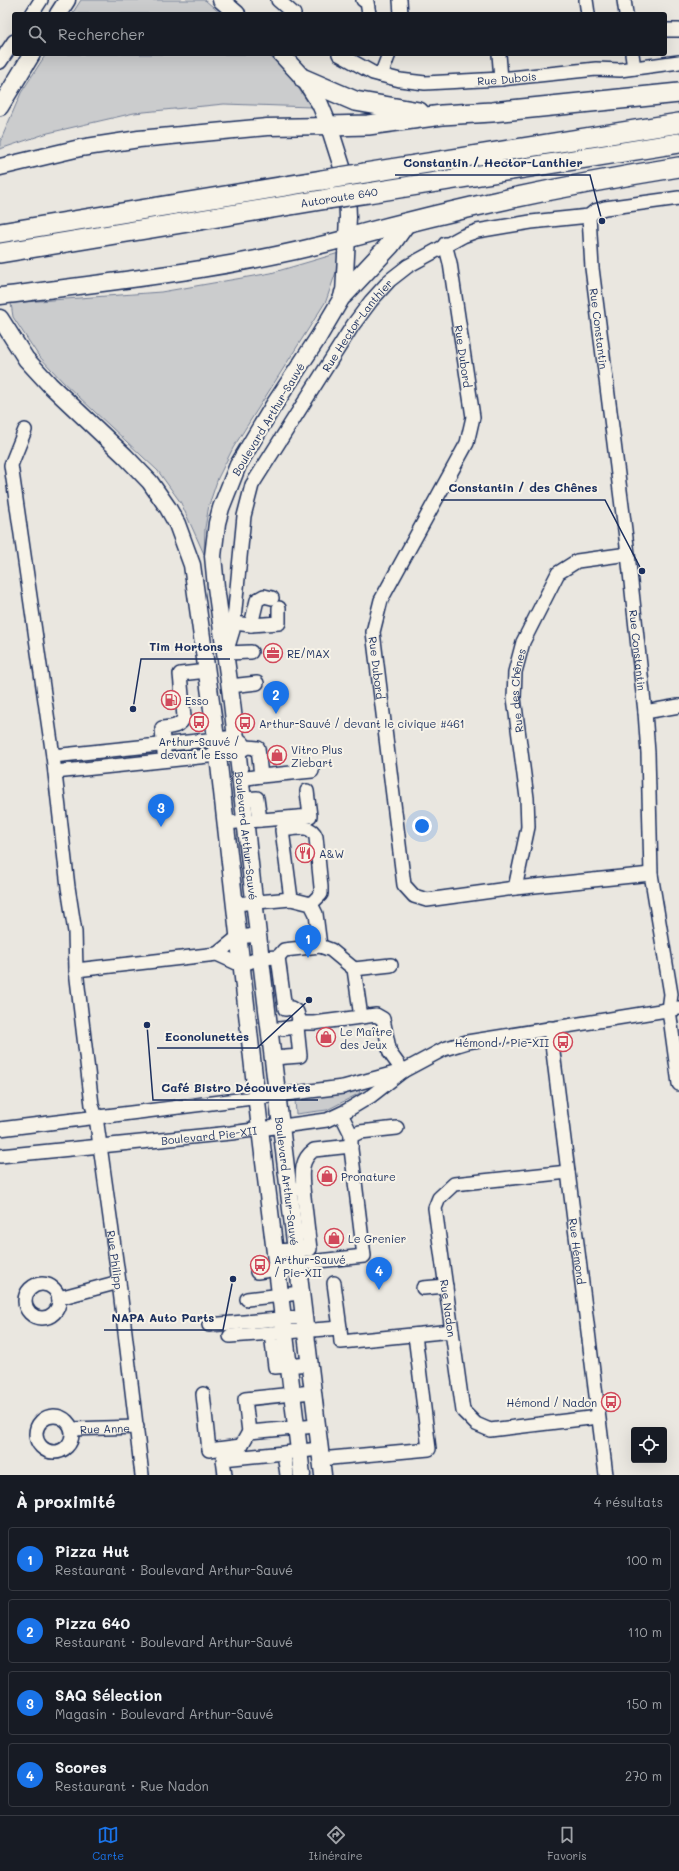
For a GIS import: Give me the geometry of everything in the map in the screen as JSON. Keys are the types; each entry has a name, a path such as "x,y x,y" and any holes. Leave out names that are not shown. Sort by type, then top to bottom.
{"highway":[{"path":"304,79 345,97 365,103 442,115"},
{"path":"330,126 368,124 442,115 520,109 679,92"},
{"name":"Autoroute 640","path":"0,233 679,123"},
{"name":"Autoroute 640","path":"1,253 679,143"},
{"path":"348,238 496,201 620,176 679,167"},
{"path":"344,294 390,245 405,224"}],"main road":[{"path":"59,12 67,0"},
{"path":"221,0 235,12"},
{"path":"0,108 31,56"},
{"name":"Boulevard Arthur-Sauvé","path":"283,56 304,79 320,104 330,126 346,181 348,238 344,294 250,445 226,493 217,523 213,547 215,576 227,622 226,653 240,745 243,799 253,821 254,903 278,1096 285,1170 295,1189 299,1239 297,1266 322,1475"},
{"path":"0,167 80,148 139,139 267,127 330,126"},
{"path":"0,296 53,290 232,264 348,238"},
{"name":"Boulevard Arthur-Sauvé","path":"0,318 15,342 35,369 138,468 150,482 168,508 184,540 192,565 216,738 256,1098 278,1268 281,1295 280,1327 289,1366 297,1428 292,1452 302,1475"}],"street":[{"path":"33,12 41,0"},
{"path":"278,0 292,12"},
{"path":"400,0 401,12"},
{"path":"586,0 588,12"},
{"path":"624,0 626,12"},
{"path":"667,30 679,30"},
{"path":"0,62 12,44"},
{"name":"Rue Dubois","path":"342,56 366,70 416,83 445,83 501,79 596,69 620,70 679,62"},
{"path":"381,75 388,56"},
{"path":"499,56 501,79"},
{"path":"632,56 634,68"},
{"name":"Rue Hector-Lanthier","path":"227,622 244,516 249,494 257,476 353,325 371,301 398,273 445,244 477,231 531,222 589,216 595,211 604,208 679,198"},
{"name":"Rue Constantin","path":"589,216 592,268 628,554 645,712 648,753 651,874 674,1009 679,1084"},
{"name":"Rue Dubord","path":"445,244 450,262 472,417 467,444 381,600 373,632 404,885 414,896 426,900 515,888 651,874"},
{"name":"Rue Philipp","path":"25,430 11,466 53,756 68,887 75,932 76,970 92,1105 96,1116 119,1282 142,1475"},
{"name":"Rue des Chênes","path":"515,888 528,827 527,798 514,698 515,672 523,642 558,573 577,561 628,554"},
{"path":"227,622 251,625 279,623 276,603 264,596 257,600 251,625"},
{"path":"226,653 251,652"},
{"path":"164,760 162,728 177,725 184,717 180,674 207,671"},
{"path":"230,686 257,683"},
{"path":"645,712 679,706"},
{"path":"53,756 216,738 240,745 258,748 261,776"},
{"path":"55,772 218,755 240,745"},
{"path":"241,779 312,771"},
{"path":"226,823 310,816 307,791"},
{"path":"291,899 282,830 307,828 312,830 315,834 321,889 319,897 311,904"},
{"path":"235,904 291,899 311,904 316,914 320,946"},
{"path":"217,954 238,937 258,935"},
{"path":"76,970 217,954 241,965 260,958 278,957 284,950 320,946 331,950 354,969 361,1018"},
{"path":"278,957 285,1009"},
{"path":"354,969 391,965"},
{"path":"266,1006 278,1005 285,1009 291,1008 297,1012 300,1056 273,1058"},
{"name":"Boulevard Pie-XII","path":"0,1156 100,1147 321,1121 341,1114 371,1096 403,1071 444,1049 460,1043 674,1009"},
{"path":"270,1030 376,1015 382,1019 390,1053 403,1071"},
{"name":"Rue Hémond","path":"550,1028 606,1475"},
{"name":"Boulevard Pie-XII","path":"0,1129 96,1116 343,1088 403,1071"},
{"path":"257,1272 297,1266 308,1262 364,1256 352,1141 341,1114"},
{"path":"295,1189 302,1168 309,1155 314,1150 352,1141 360,1132 397,1128"},
{"path":"285,1170 302,1168"},
{"name":"Rue Nadon","path":"568,1172 454,1184 439,1198 435,1208 463,1411 476,1424 490,1430 598,1417"},
{"path":"275,1252 299,1239"},
{"path":"59,1298 119,1282"},
{"path":"334,1282 341,1342 452,1331"},
{"path":"423,1288 446,1286"},
{"path":"247,1299 300,1293"},
{"path":"230,1336 304,1323 340,1328"},
{"path":"209,1325 280,1327"},
{"path":"203,1394 209,1450 222,1454 292,1452 320,1454 429,1449 415,1335"},
{"path":"289,1366 309,1364"},
{"path":"222,1454 241,1446 249,1432 245,1399 312,1392"},
{"path":"249,1432 316,1426"},
{"name":"Rue Anne","path":"72,1429 137,1427"},
{"path":"287,1475 292,1452"},
{"path":"222,1454 225,1475"}],"shaded area":[{"path":"81,0 205,0 219,12 73,12"},
{"path":"45,56 269,56 287,71 311,107 224,104 134,113 48,133 0,149 0,142 21,93"},
{"path":"339,253 336,272 326,301 233,448 218,478 209,505 205,528 204,554 181,503 158,471 63,382 38,355 13,317 11,303 161,292 271,273"},
{"path":"359,1090 360,1093 327,1110 296,1114 295,1099"}],"place":[{"name":"Constantin / Hector-Lanthier","path":"602,221"},
{"name":"Constantin / des Chênes","path":"642,571"},
{"name":"RE/MAX","path":"273,653"},
{"name":"Esso","path":"171,700"},
{"name":"Tim Hortons","path":"133,709"},
{"name":"Pizza 640","path":"276,714"},
{"name":"Arthur-Sauvé / devant le Esso","path":"199,722"},
{"name":"Arthur-Sauvé / devant le civique #461","path":"245,723"},
{"name":"Vitro Plus Ziebart","path":"277,755"},
{"name":"SAQ Sélection","path":"161,827"},
{"name":"A&W","path":"305,853"},
{"name":"Pizza Hut","path":"308,958"},
{"name":"Econolunettes","path":"309,1000"},
{"name":"Café Bistro Découvertes","path":"147,1025"},
{"name":"Le Maître des Jeux","path":"326,1037"},
{"name":"Hémond / Pie-XII","path":"563,1042"},
{"name":"Pronature","path":"327,1176"},
{"name":"Le Grenier","path":"334,1238"},
{"name":"Arthur-Sauvé / Pie-XII","path":"260,1265"},
{"name":"NAPA Auto Parts","path":"233,1279"},
{"name":"Scores","path":"379,1290"},
{"name":"Hémond / Nadon","path":"611,1402"}]}
